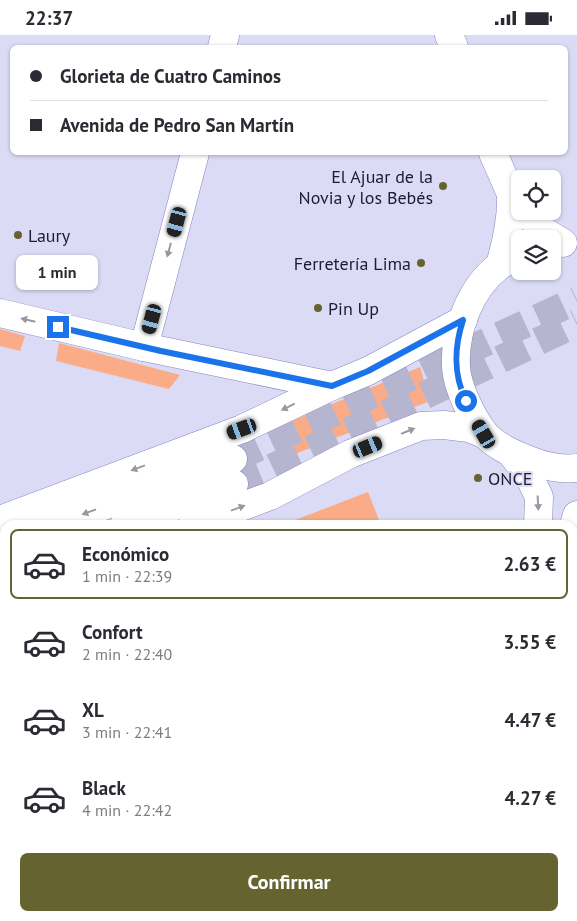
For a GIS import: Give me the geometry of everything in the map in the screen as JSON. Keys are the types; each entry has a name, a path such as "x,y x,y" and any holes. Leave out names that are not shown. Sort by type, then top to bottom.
{"main road":[{"path":"144,347 194,155"},
{"path":"495,155 511,188"},
{"path":"484,434 461,391 456,368 456,340 473,297 485,281 510,260 508,235 511,213"},
{"path":"534,220 545,231 564,244"},
{"path":"0,313 144,347 332,386"},
{"path":"0,520 242,429 368,371 463,320"},
{"path":"205,520 270,496 350,454 421,426 444,425 469,428 484,434 512,454 538,464 570,469 577,468"},
{"path":"512,454 530,478 539,497 538,520"},
{"path":"68,520 234,471 134,520"}],"shaded area":[{"path":"0,329 25,336 20,351 0,346"},
{"path":"59,343 180,375 169,389 56,361"},
{"path":"420,367 430,401 290,456 280,426"},
{"path":"368,492 379,520 295,520"}],"tunnel":[{"path":"233,459 577,300"},
{"path":"234,484 261,473 577,323"}],"place":[{"name":"El Ajuar de la Novia y los Bebés","path":"443,186"},
{"name":"Laury","path":"18,235"},
{"name":"Ferretería Lima","path":"421,263"},
{"name":"Pin Up","path":"318,308"},
{"name":"ONCE","path":"478,478"}],"route":[{"path":"58,327 161,351 332,386 368,371 463,320 456,340 456,368 461,391 466,401"}]}
